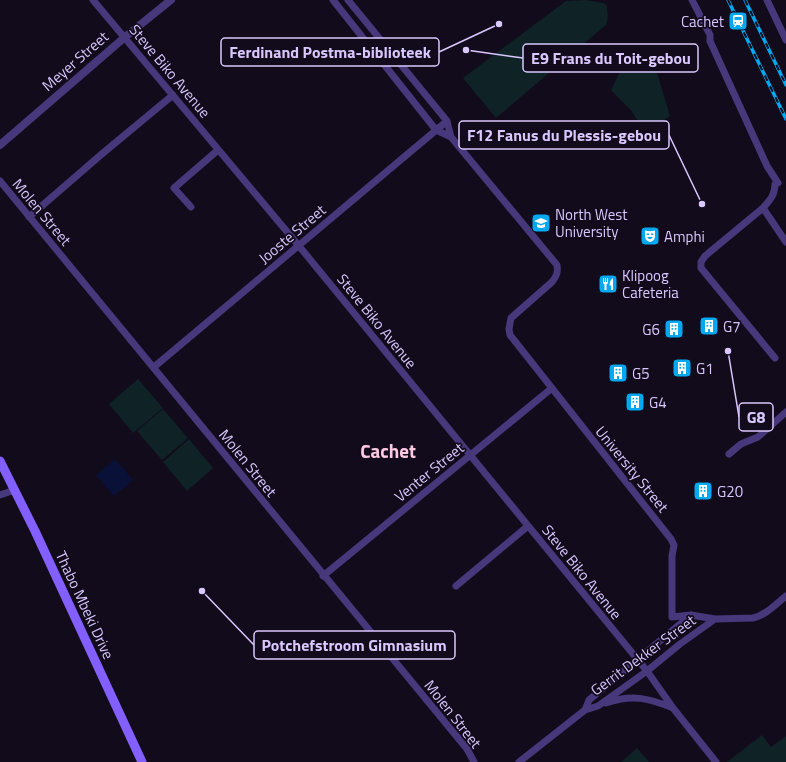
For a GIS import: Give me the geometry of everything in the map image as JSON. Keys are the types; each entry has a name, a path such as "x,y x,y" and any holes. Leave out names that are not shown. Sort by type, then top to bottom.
{"main road":[{"name":"Thabo Mbeki Drive","path":"0,461 142,762"}],"street":[{"name":"Steve Biko Avenue","path":"94,0 299,246 647,671 673,708 716,762"},
{"name":"Meyer Street","path":"0,145 170,0"},
{"path":"333,0 436,130 451,137"},
{"path":"348,0 447,121 451,137"},
{"path":"692,0 710,35 710,40 767,166 778,183 774,184 775,191 763,208 705,256 701,262 701,268 775,358"},
{"path":"766,0 786,40"},
{"path":"29,217 102,153 173,95"},
{"name":"Jooste Street","path":"154,367 447,121"},
{"name":"University Street","path":"451,137 556,265 558,271 552,282 511,318 509,329 510,335 671,539 674,545 672,556 672,617 691,615 715,618 758,617 786,596"},
{"path":"191,207 174,188 218,150"},
{"name":"Molen Street","path":"0,181 154,367 323,576 467,749 474,762"},
{"path":"763,208 786,242"},
{"name":"Venter Street","path":"323,576 552,388"},
{"path":"729,454 741,444 758,437 786,412"},
{"path":"0,495 15,490"},
{"path":"456,586 528,526"},
{"name":"Gerrit Dekker Street","path":"585,710 589,700 691,615"},
{"name":"Gerrit Dekker Street","path":"519,762 585,710 598,706 647,671 715,618"},
{"path":"598,706 620,698 633,697 660,703 673,708"}],"green space":[{"path":"585,0 604,3 607,6 608,18 606,25 496,118 463,78 566,1"},
{"path":"655,66 670,116 645,133 631,110 611,90 621,70"},
{"path":"138,379 163,408 133,433 109,404"},
{"path":"163,409 188,438 162,460 137,431"},
{"path":"189,439 213,468 187,491 163,462"},
{"path":"762,735 771,747 786,736 786,762 727,762"},
{"path":"637,748 649,762 621,762"}],"shaded area":[{"path":"115,459 133,480 114,496 96,475"}],"railway":[{"path":"728,0 786,119"},
{"path":"745,0 786,85"}],"place":[{"name":"Cachet","path":"738,21"},
{"name":"Ferdinand Postma-biblioteek","path":"499,24"},
{"name":"E9 Frans du Toit-gebou","path":"466,50"},
{"name":"F12 Fanus du Plessis-gebou","path":"702,204"},
{"name":"North West University","path":"541,223"},
{"name":"Amphi","path":"650,236"},
{"name":"Klipoog Cafeteria","path":"608,284"},
{"name":"G7","path":"709,326"},
{"name":"G6","path":"674,329"},
{"name":"G8","path":"728,351"},
{"name":"G1","path":"682,368"},
{"name":"G5","path":"618,373"},
{"name":"G4","path":"635,402"},
{"name":"G20","path":"703,491"},
{"name":"Potchefstroom Gimnasium","path":"202,591"}],"district":[{"name":"Cachet","path":"388,450"}]}
